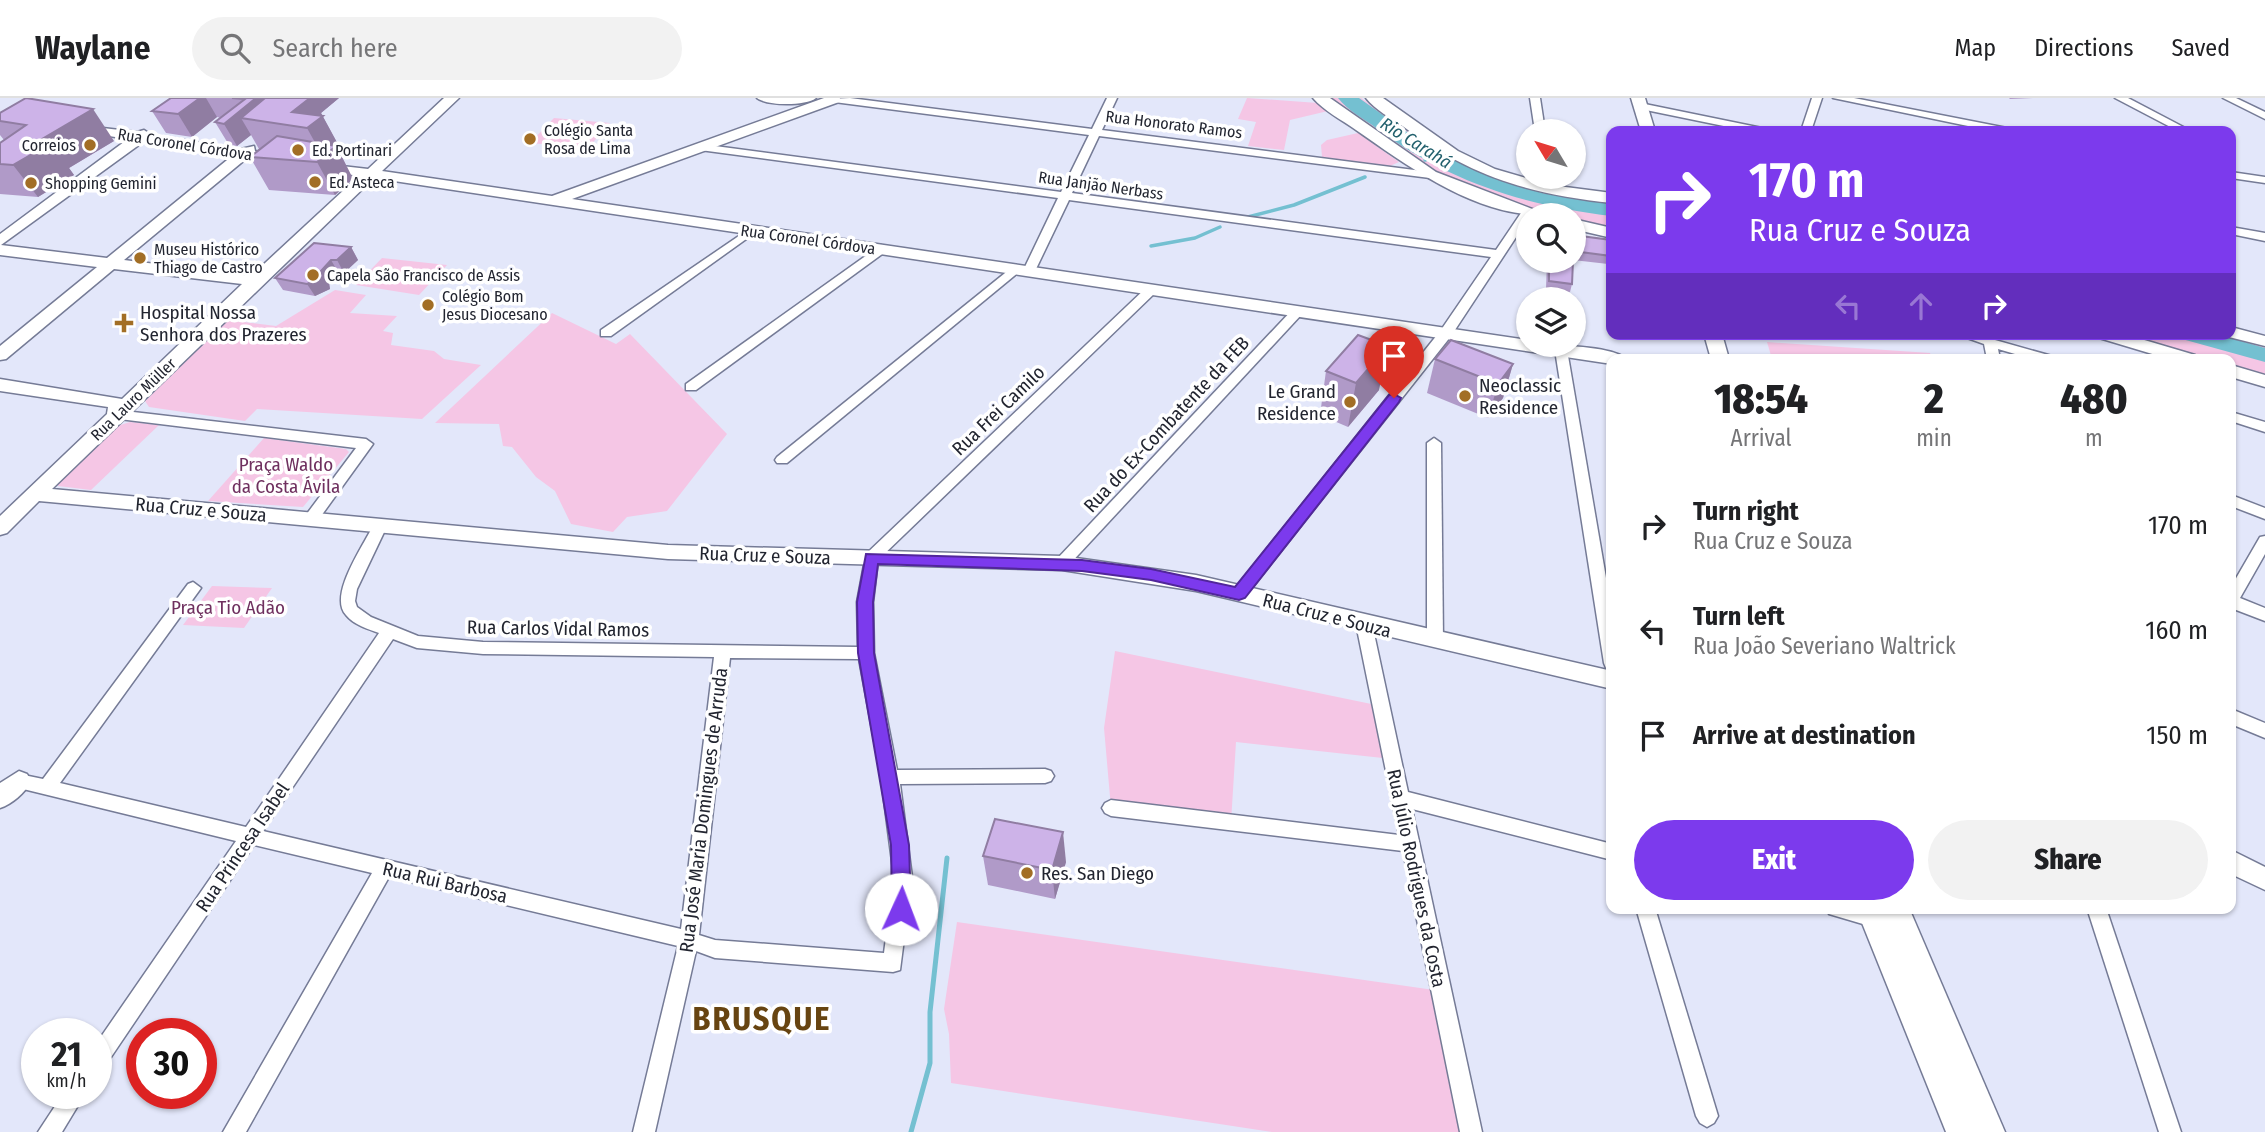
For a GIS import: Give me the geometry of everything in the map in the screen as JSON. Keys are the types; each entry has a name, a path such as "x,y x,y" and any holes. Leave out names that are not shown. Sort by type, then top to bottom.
{"main road":[{"path":"1320,98 1430,174 1469,192 1516,207"},
{"path":"1373,98 1467,162 1516,178"},
{"path":"1624,98 1632,126"},
{"path":"1639,102 1646,126"},
{"path":"1573,189 1606,197"},
{"path":"1586,227 1606,232"},
{"path":"1880,914 1961,1132"},
{"path":"1881,914 1990,1132"}],"street":[{"name":"Rua Lauro Müller","path":"0,528 255,281 451,98"},
{"path":"764,98 809,98"},
{"path":"552,201 832,98"},
{"name":"Rua Honorato Ramos","path":"832,98 1430,174"},
{"path":"782,460 1022,270 1065,196 1112,98"},
{"path":"1535,98 1538,119"},
{"path":"1808,126 1817,98"},
{"path":"1838,98 1981,126"},
{"path":"2120,98 2176,126"},
{"path":"2228,98 2265,116"},
{"path":"786,100 792,107 787,116"},
{"path":"1639,102 1741,126"},
{"path":"0,242 138,137 167,125"},
{"name":"Rua Coronel Córdova","path":"73,127 370,174 1516,343"},
{"path":"0,355 261,138"},
{"name":"Rua Janjão Nerbass","path":"701,147 1498,254"},
{"path":"2236,177 2265,180"},
{"path":"606,333 752,230"},
{"path":"2236,231 2265,237"},
{"path":"1239,594 1446,333 1498,254 1516,234"},
{"path":"691,387 881,249"},
{"path":"0,250 255,281"},
{"name":"Rua Frei Camilo","path":"872,558 1151,289"},
{"name":"Rua do Ex-Combatente da FEB","path":"1062,564 1298,312"},
{"path":"2236,333 2265,341"},
{"path":"1995,340 2033,354"},
{"path":"2125,340 2172,354"},
{"name":"Rua Coronel Córdova","path":"1586,354 1606,357"},
{"path":"1562,357 1606,626"},
{"path":"2236,372 2265,381"},
{"path":"0,385 112,402 117,404 116,415 366,444 311,519"},
{"path":"2236,417 2265,426"},
{"path":"1434,443 1435,641"},
{"name":"Rua Cruz e Souza","path":"35,494 654,551 1062,564 1151,574 1606,679"},
{"path":"2236,502 2265,514"},
{"name":"Rua Carlos Vidal Ramos","path":"380,526 349,589 347,601 351,611 388,633 444,646 866,653"},
{"path":"2236,592 2265,541"},
{"path":"872,558 865,602 866,653 890,777 1045,776"},
{"path":"47,788 193,588"},
{"path":"2236,603 2265,615"},
{"name":"Rua Júlio Rodrigues da Costa","path":"1364,624 1471,1132"},
{"name":"Rua Princesa Isabel","path":"112,1039 388,633"},
{"name":"Rua José Maria Domingues de Arruda","path":"643,1132 689,940 723,652"},
{"path":"2236,718 2265,731"},
{"name":"Rua Rui Barbosa","path":"10,779 732,952 893,963 903,877 890,777"},
{"path":"0,799 10,779"},
{"path":"1401,798 1606,850"},
{"path":"1111,808 1410,844"},
{"path":"2236,864 2265,879"},
{"path":"234,1132 385,867"},
{"path":"1647,914 1707,1116"},
{"path":"2098,914 2170,1132"},
{"path":"49,1132 65,1109"}],"green space":[{"path":"1247,98 1318,103 1328,111 1290,120 1284,150 1248,146 1256,122 1238,119"},
{"path":"1327,98 1361,98 1436,150 1516,184 1516,189 1541,189 1606,202 1606,229 1586,224 1586,203 1516,203 1516,206 1506,204 1442,175"},
{"path":"554,118 610,123 588,148 530,143"},
{"path":"1358,133 1399,162 1390,166 1322,157 1321,145 1327,140"},
{"path":"382,258 447,265 419,295 356,285"},
{"path":"335,290 366,295 350,313 397,316 383,331 393,333 391,345 434,351 444,359 481,365 422,419 257,409 245,421 149,407 145,401 228,320 276,326"},
{"path":"552,313 616,344 630,334 727,434 667,511 627,517 613,532 571,524 555,491 536,477 512,447 503,446 499,424 435,423"},
{"path":"2236,337 2265,345 2265,375 2236,366 2236,354 2194,354 2146,340 2236,340"},
{"path":"1767,342 1930,354 1771,354"},
{"path":"130,422 159,425 91,490 58,486 57,482 114,427"},
{"name":"Praça Waldo da Costa Ávila","path":"264,438 346,449 349,452 303,507 208,501"},
{"name":"Praça Tio Adão","path":"212,586 272,588 244,628 183,625"},
{"path":"1115,651 1381,706 1392,759 1236,742 1231,822 1111,808 1104,728"},
{"path":"957,922 1441,991 1471,1132 1272,1132 951,1083 949,1034 944,1009"}],"building":[{"path":"26,98 93,109 37,142 51,143 13,165 0,164 0,143 26,125 0,121 0,113"},
{"path":"171,98 200,98 178,114 152,111"},
{"path":"232,98 256,98 224,124 215,122 245,99"},
{"path":"265,98 310,98 292,112 323,116 307,128 241,118"},
{"path":"277,136 336,146 317,162 250,157"},
{"path":"1586,237 1606,239 1606,255 1586,253"},
{"path":"314,243 351,247 337,260 331,260 321,271 323,277 307,284 275,278"},
{"path":"1549,273 1572,273 1572,284 1549,281"},
{"path":"1358,335 1388,346 1356,383 1326,371"},
{"path":"1451,340 1513,364 1498,384 1435,359"},
{"path":"995,819 1063,832 1052,870 983,856"}],"waterway":[{"name":"Rio Carahá","path":"1347,98 1431,157 1474,178 1542,199 1606,209"},
{"name":"Rio Carahá","path":"1425,160 1433,157"},
{"path":"1244,218 1294,205 1365,177"},
{"path":"1151,246 1195,238 1220,227"},
{"name":"Rio Carahá","path":"2211,340 2265,355"},
{"path":"911,1132 930,1063 930,1012 947,858"}],"place":[{"name":"Colégio Santa Rosa de Lima","path":"530,139"},
{"name":"Correios","path":"90,145"},
{"name":"Ed. Portinari","path":"298,150"},
{"name":"Ed. Asteca","path":"315,182"},
{"name":"Shopping Gemini","path":"31,183"},
{"name":"Museu Histórico Thiago de Castro","path":"140,258"},
{"name":"Capela São Francisco de Assis","path":"313,275"},
{"name":"Colégio Bom Jesus Diocesano","path":"428,305"},
{"name":"Hospital Nossa Senhora dos Prazeres","path":"124,323"},
{"name":"Neoclassic Residence","path":"1465,396"},
{"name":"Le Grand Residence","path":"1350,402"},
{"name":"Res. San Diego","path":"1027,873"}],"district":[{"name":"BRUSQUE","path":"762,1019"}],"route":[{"path":"901,909 903,877 900,845 866,653 865,602 872,558 1082,565 1151,574 1239,594 1394,398"}]}
